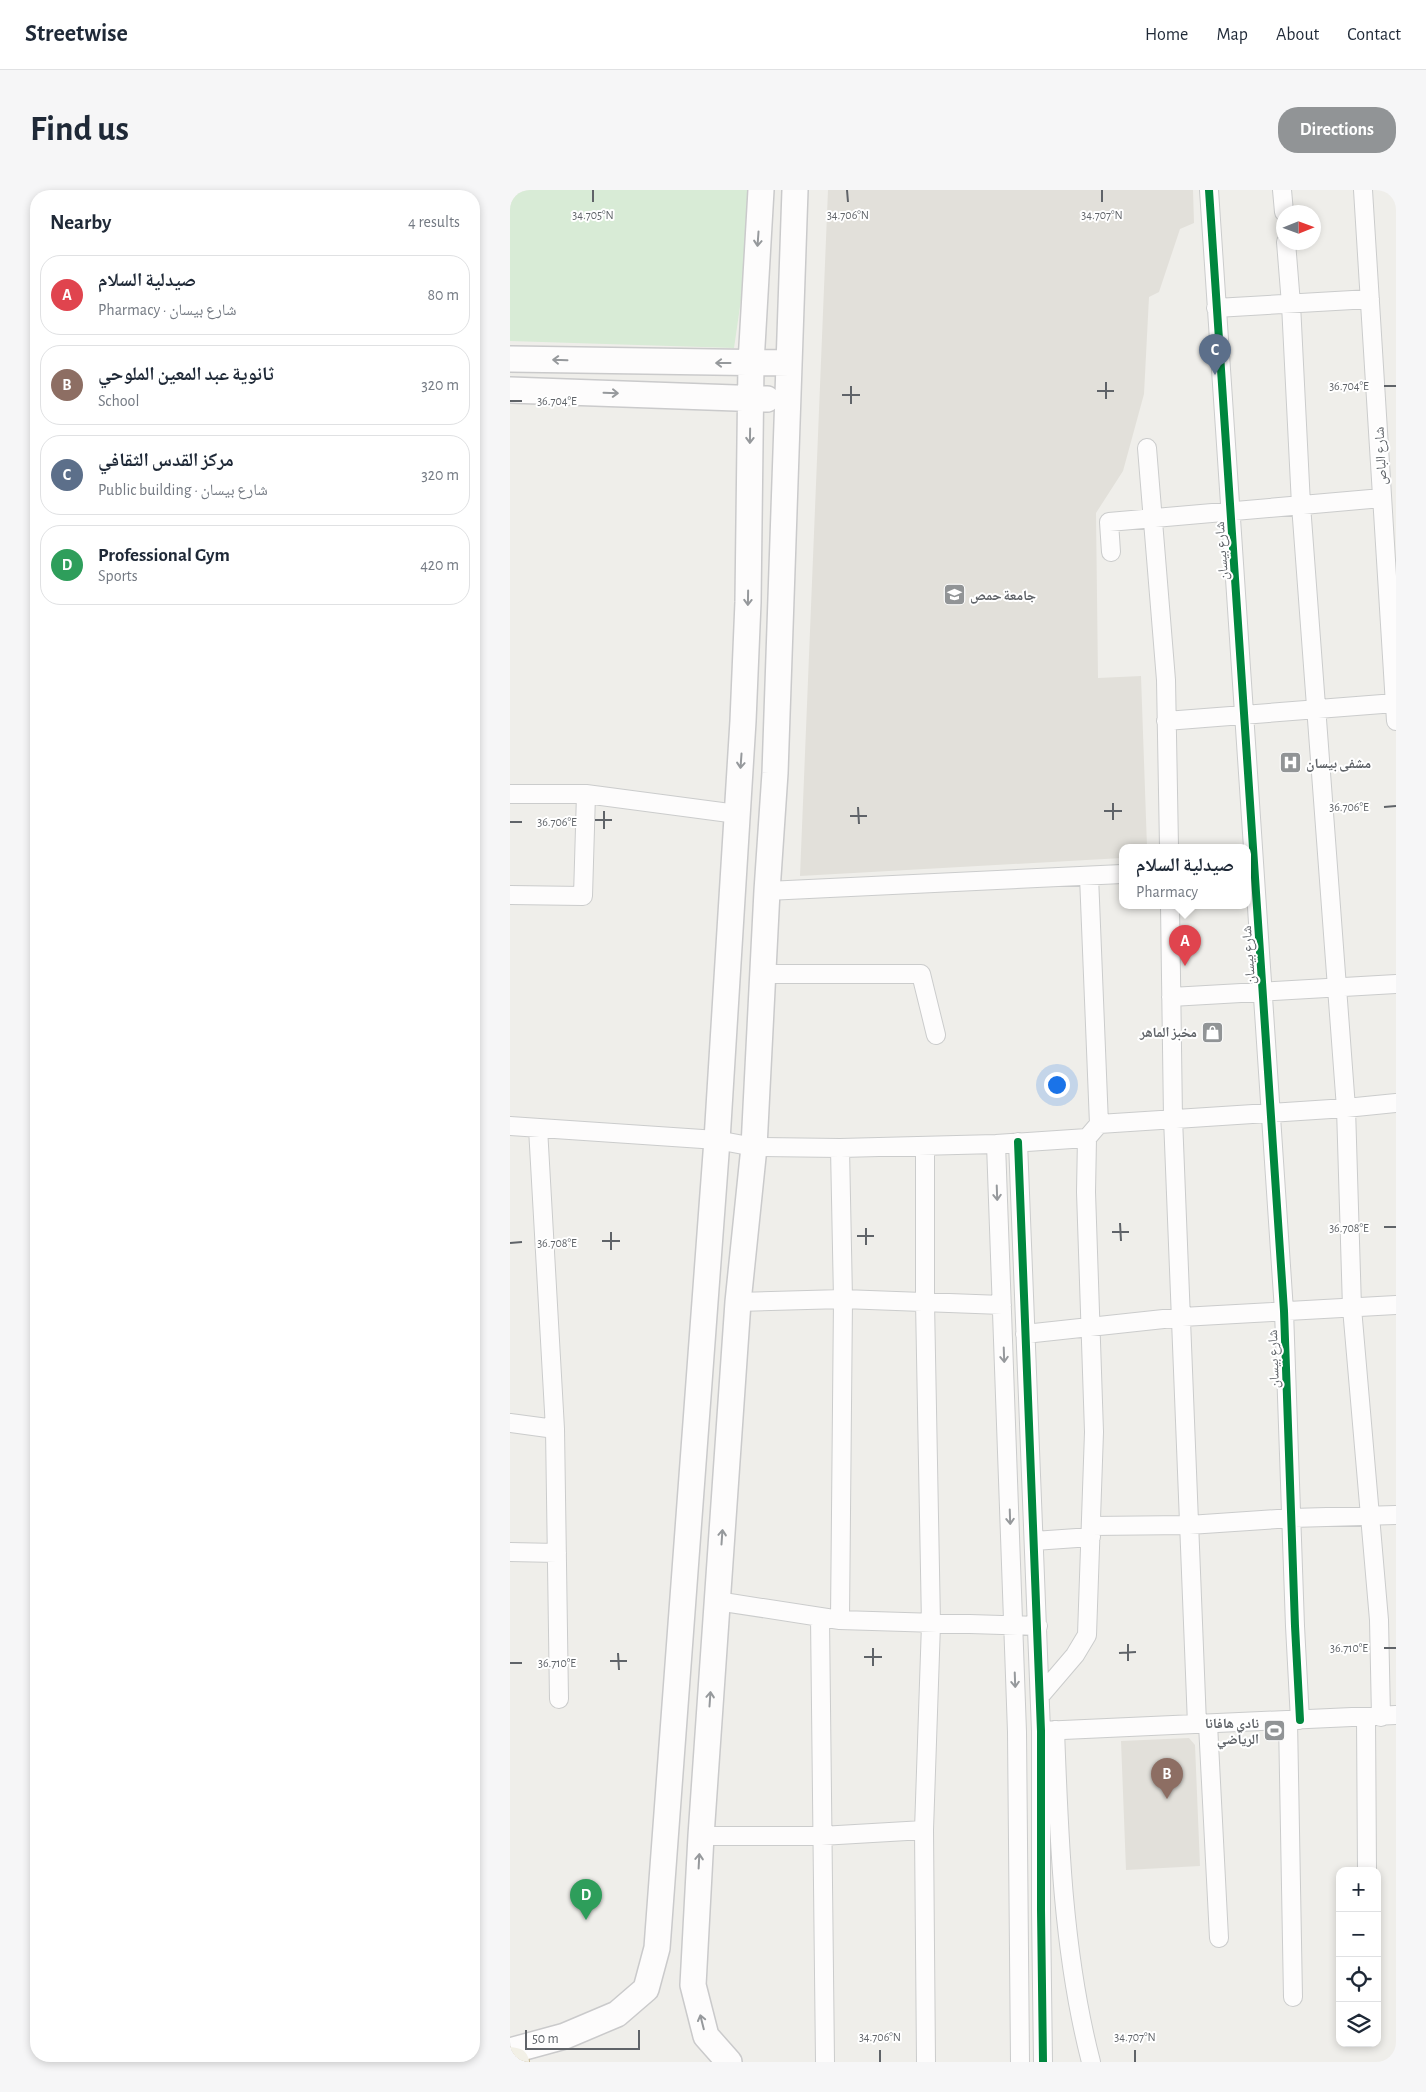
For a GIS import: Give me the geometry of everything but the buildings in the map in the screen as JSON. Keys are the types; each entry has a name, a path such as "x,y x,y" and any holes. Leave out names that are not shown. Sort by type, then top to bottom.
{"highway":[{"path":"510,2061 515,2062"}],"main road":[{"path":"510,2051 565,2036 617,2014 646,1989 656,1948 717,1140 737,814 748,602 751,363 762,190"},
{"path":"729,2062 706,2036 693,1985 701,1836 738,1302 754,1147 775,773 795,190"},
{"path":"510,359 789,363"},
{"path":"510,390 787,399"}],"street":[{"name":"شارع بيسان","path":"1209,190 1284,1312 1295,1626 1293,1997"},
{"path":"1282,190 1283,205"},
{"name":"شارع الباص","path":"1363,190 1396,721"},
{"path":"1287,250 1301,505 1346,1108 1352,1308 1379,1620 1381,1716 1367,1867"},
{"path":"1216,308 1370,299"},
{"path":"1147,448 1166,680 1169,844"},
{"path":"1111,552 1110,522 1382,498"},
{"path":"1166,721 1395,703"},
{"path":"510,794 586,794 737,814"},
{"path":"510,895 583,896 586,794"},
{"path":"767,891 1119,874"},
{"path":"1040,1696 1075,1655 1087,1635 1094,1432 1086,1192 1087,1138 1099,1124 1089,876"},
{"path":"1170,909 1173,1118 1189,1525 1218,1938"},
{"path":"763,974 921,974 936,1035"},
{"path":"1171,997 1396,984"},
{"path":"1099,1124 1396,1103"},
{"path":"510,1126 717,1140 754,1147 925,1147 1087,1138"},
{"path":"538,1128 555,1429 560,1698"},
{"path":"1018,1142 1040,1696 1048,1730 1072,1978 1091,2062"},
{"path":"996,1144 1017,1732 1020,2062"},
{"path":"925,1147 925,1302 931,1624 924,1830 926,2062"},
{"path":"840,1148 843,1299 840,1620"},
{"path":"738,1302 843,1299 1002,1305"},
{"path":"1025,1334 1182,1318 1396,1305"},
{"path":"510,1423 555,1429"},
{"path":"1034,1541 1091,1531 1292,1518 1396,1515"},
{"path":"510,1552 557,1553"},
{"path":"717,1601 840,1620 1038,1626"},
{"path":"820,1617 825,2062"},
{"path":"1048,1730 1381,1716"},
{"path":"1043,2062 1040,1910 1048,1730"},
{"path":"701,1836 821,1836 924,1830"}],"shaded area":[{"name":"جامعة حمص","path":"828,190 1193,190 1194,223 1180,229 1159,292 1149,297 1144,394 1123,471 1096,513 1098,678 1141,676 1147,844 1119,844 1119,858 800,876"},
{"path":"1189,1738 1195,1745 1200,1866 1126,1870 1121,1741"}],"green space":[{"path":"510,190 757,190 734,348 510,341"}],"cycle path":[{"path":"1209,190 1284,1311 1300,1720"},
{"path":"1018,1142 1041,1731 1043,2062"}],"place":[{"name":"مركز القدس الثقافي","path":"1215,375"},
{"name":"جامعة حمص","path":"954,595"},
{"name":"مشفى بيسان","path":"1290,763"},
{"name":"صيدلية السلام","path":"1185,966"},
{"name":"مخبز الماهر","path":"1213,1032"},
{"name":"نادي هافانا الرياضي","path":"1275,1731"},
{"name":"ثانوية عبد المعين الملوحي","path":"1167,1799"},
{"name":"Professional Gym","path":"586,1920"}]}
